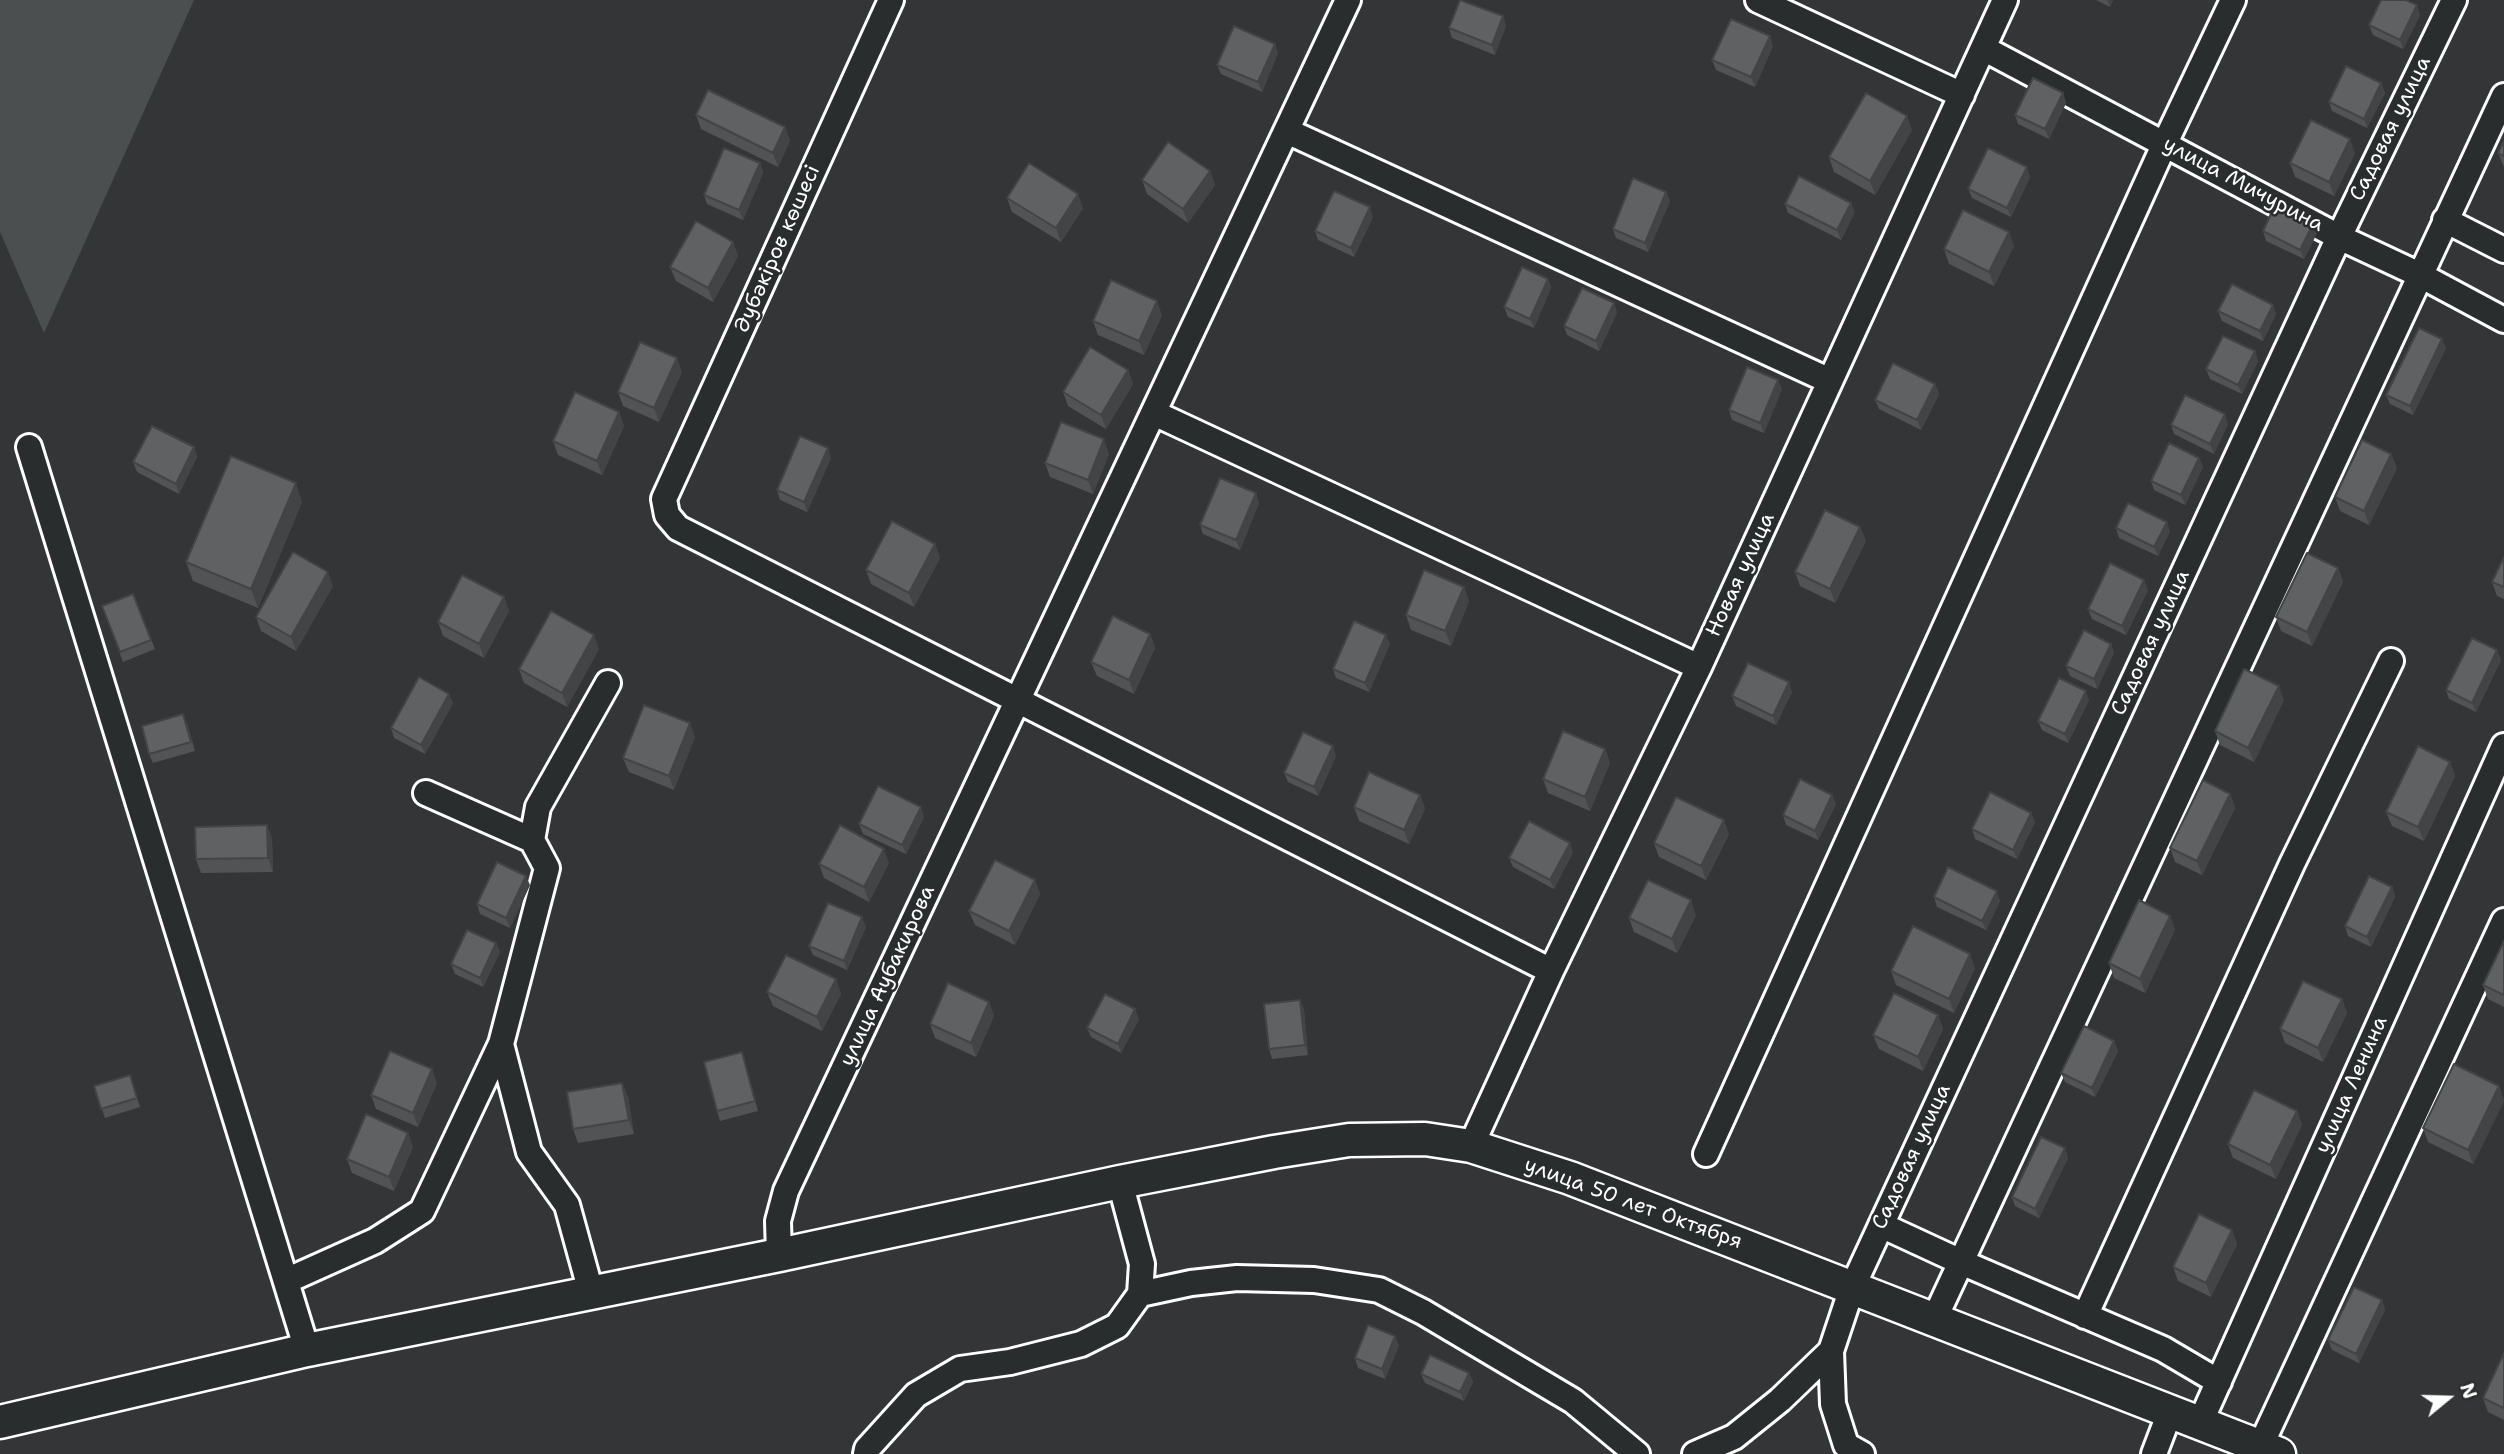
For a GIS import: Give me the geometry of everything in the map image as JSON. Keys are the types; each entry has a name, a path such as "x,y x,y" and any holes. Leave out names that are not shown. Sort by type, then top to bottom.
{"main road":[{"name":"улица 50 лет Октября","path":"0,1422 307,1350 779,1255 1120,1182 1349,1140 1425,1139 1471,1146 1570,1178 2270,1450"}],"street":[{"name":"Әубәкіров көшесі","path":"891,0 664,499 667,515 678,528 1017,702"},
{"name":"улица Аубакирова","path":"779,1255 778,1221 786,1191 1348,0"},
{"path":"1758,0 1962,95"},
{"name":"Новая улица","path":"1471,1146 1551,971 1699,667 2005,0"},
{"path":"1706,1154 2165,143 2233,0"},
{"name":"Садовая улица","path":"1831,1350 1852,1288 1881,1225 2339,237 2454,0"},
{"name":"улица Мичурина","path":"1983,48 2339,237 2420,275 2504,320"},
{"path":"1934,1320 2504,96"},
{"path":"1287,131 1830,381"},
{"path":"2445,220 2504,250"},
{"path":"1154,413 1699,667"},
{"path":"29,447 307,1350"},
{"path":"2085,1316 2292,864 2391,661"},
{"path":"286,1280 375,1241 422,1211 501,1044 547,868 532,839 538,807 608,683"},
{"path":"1017,702 1551,971"},
{"name":"улица Ленина","path":"2200,1423 2504,746"},
{"path":"426,793 532,839"},
{"path":"2270,1450 2504,921"},
{"path":"501,1044 528,1152 567,1205 592,1292"},
{"path":"866,1454 867,1449 916,1395 960,1369 1010,1362 1081,1344 1117,1326 1140,1294 1142,1264 1120,1182"},
{"path":"1881,1225 2163,1349 2219,1382"},
{"path":"1140,1294 1191,1283 1237,1278 1314,1280 1379,1290 1423,1312 1573,1401 1637,1454"},
{"path":"1695,1454 1734,1437 1780,1400 1831,1350"},
{"path":"1831,1350 1833,1404 1846,1445 1861,1454"},
{"path":"2154,1454 2170,1412"}],"shaded area":[{"path":"0,0 194,0 44,333 0,232"}],"building":[{"path":"1460,0 1503,16 1492,45 1449,28"},
{"path":"2381,0 2406,0 2417,5 2400,40 2369,25"},
{"path":"1731,19 1770,36 1751,77 1712,60"},
{"path":"1234,26 1275,44 1258,82 1217,65"},
{"path":"2346,66 2381,83 2364,119 2329,102"},
{"path":"2033,78 2063,93 2045,129 2015,115"},
{"path":"708,90 785,127 773,153 696,115"},
{"path":"1866,93 1907,116 1870,181 1829,157"},
{"path":"2311,120 2350,139 2329,182 2290,163"},
{"path":"2504,141 2504,156 2498,153"},
{"path":"1168,142 1210,171 1183,209 1142,180"},
{"path":"724,148 760,163 739,210 704,195"},
{"path":"1988,148 2027,167 2007,208 1968,189"},
{"path":"1029,163 1078,194 1056,228 1007,198"},
{"path":"1799,176 1851,203 1837,230 1785,204"},
{"path":"1633,178 1666,192 1645,243 1613,229"},
{"path":"1334,191 1370,207 1351,248 1315,231"},
{"path":"2275,205 2313,224 2300,250 2263,231"},
{"path":"1963,210 2009,232 1989,272 1944,249"},
{"path":"696,221 733,242 708,288 670,267"},
{"path":"1522,267 1548,279 1530,319 1504,307"},
{"path":"1111,280 1157,301 1139,341 1093,321"},
{"path":"2232,284 2273,305 2260,331 2218,311"},
{"path":"1582,288 1614,303 1596,341 1564,326"},
{"path":"2419,328 2442,339 2410,406 2386,395"},
{"path":"2223,336 2255,351 2238,385 2206,369"},
{"path":"640,342 677,358 654,408 618,392"},
{"path":"1090,347 1128,370 1101,415 1063,392"},
{"path":"1893,363 1935,384 1917,420 1875,400"},
{"path":"1747,367 1778,380 1760,423 1729,410"},
{"path":"575,392 619,412 597,461 553,441"},
{"path":"2185,395 2225,414 2210,444 2171,425"},
{"path":"1061,422 1104,439 1088,480 1045,463"},
{"path":"152,426 194,447 176,484 133,462"},
{"path":"800,436 828,448 804,502 777,490"},
{"path":"2362,440 2391,454 2364,511 2335,497"},
{"path":"2169,443 2199,458 2181,495 2151,481"},
{"path":"231,456 296,483 251,589 186,562"},
{"path":"1220,478 1256,493 1236,540 1200,525"},
{"path":"2128,503 2167,522 2154,547 2116,528"},
{"path":"1825,510 1860,527 1830,589 1795,572"},
{"path":"892,521 935,544 909,593 866,570"},
{"path":"293,552 328,572 291,637 256,617"},
{"path":"2307,553 2338,568 2307,632 2276,617"},
{"path":"2504,557 2504,587 2492,582"},
{"path":"2110,563 2144,580 2122,626 2088,609"},
{"path":"1424,570 1464,587 1445,631 1406,615"},
{"path":"462,575 504,597 479,644 438,622"},
{"path":"133,594 151,640 120,652 102,606"},
{"path":"551,611 594,635 562,693 519,669"},
{"path":"1113,616 1150,634 1129,680 1091,662"},
{"path":"1354,621 1386,635 1365,683 1333,669"},
{"path":"2084,630 2111,644 2094,679 2066,666"},
{"path":"2472,638 2497,650 2472,703 2446,690"},
{"path":"1748,663 1789,682 1773,716 1732,696"},
{"path":"2244,669 2279,686 2248,748 2215,731"},
{"path":"419,677 449,694 421,745 391,728"},
{"path":"2059,678 2086,691 2065,734 2038,721"},
{"path":"644,705 690,723 669,776 623,758"},
{"path":"183,714 191,742 149,754 142,726"},
{"path":"1563,731 1605,749 1585,797 1543,779"},
{"path":"1303,732 1333,746 1314,787 1284,773"},
{"path":"2418,746 2450,762 2418,827 2386,812"},
{"path":"1369,772 1420,795 1404,830 1354,807"},
{"path":"1800,779 1832,795 1815,831 1783,815"},
{"path":"2203,780 2230,794 2197,861 2170,848"},
{"path":"878,786 921,807 902,845 859,824"},
{"path":"1990,792 2031,813 2013,850 1972,829"},
{"path":"1676,797 1724,820 1701,866 1654,843"},
{"path":"1529,821 1570,843 1550,880 1509,858"},
{"path":"267,825 268,858 196,859 195,827"},
{"path":"840,825 884,849 864,887 819,864"},
{"path":"995,860 1035,880 1009,931 969,911"},
{"path":"497,862 526,876 506,918 477,904"},
{"path":"1948,867 1997,891 1982,921 1934,897"},
{"path":"2369,876 2392,887 2367,937 2345,926"},
{"path":"1648,880 1691,900 1672,939 1629,918"},
{"path":"2139,900 2170,916 2140,979 2109,963"},
{"path":"828,903 862,917 844,961 809,946"},
{"path":"1913,926 1970,954 1949,999 1891,971"},
{"path":"467,930 496,943 480,978 451,964"},
{"path":"2504,941 2504,995 2483,985"},
{"path":"786,955 836,979 817,1017 767,992"},
{"path":"2303,981 2342,999 2318,1048 2280,1029"},
{"path":"948,983 989,1002 971,1043 930,1024"},
{"path":"1894,993 1938,1015 1918,1057 1873,1035"},
{"path":"1105,994 1135,1009 1118,1044 1087,1028"},
{"path":"1300,1000 1305,1045 1269,1049 1264,1004"},
{"path":"2084,1026 2114,1041 2092,1088 2061,1073"},
{"path":"390,1051 432,1069 413,1113 371,1095"},
{"path":"742,1052 755,1101 717,1111 704,1062"},
{"path":"2454,1064 2499,1086 2468,1150 2423,1128"},
{"path":"130,1075 137,1098 101,1109 94,1086"},
{"path":"622,1083 629,1120 573,1129 567,1092"},
{"path":"2254,1090 2297,1111 2270,1165 2228,1144"},
{"path":"366,1114 408,1133 389,1177 347,1159"},
{"path":"2041,1137 2065,1148 2035,1209 2012,1197"},
{"path":"2199,1214 2232,1230 2206,1283 2173,1267"},
{"path":"2354,1287 2382,1300 2356,1354 2328,1340"},
{"path":"1368,1325 1395,1336 1382,1369 1355,1358"},
{"path":"2504,1353 2504,1408 2483,1398"},
{"path":"1430,1355 1469,1373 1460,1392 1421,1374"}]}
